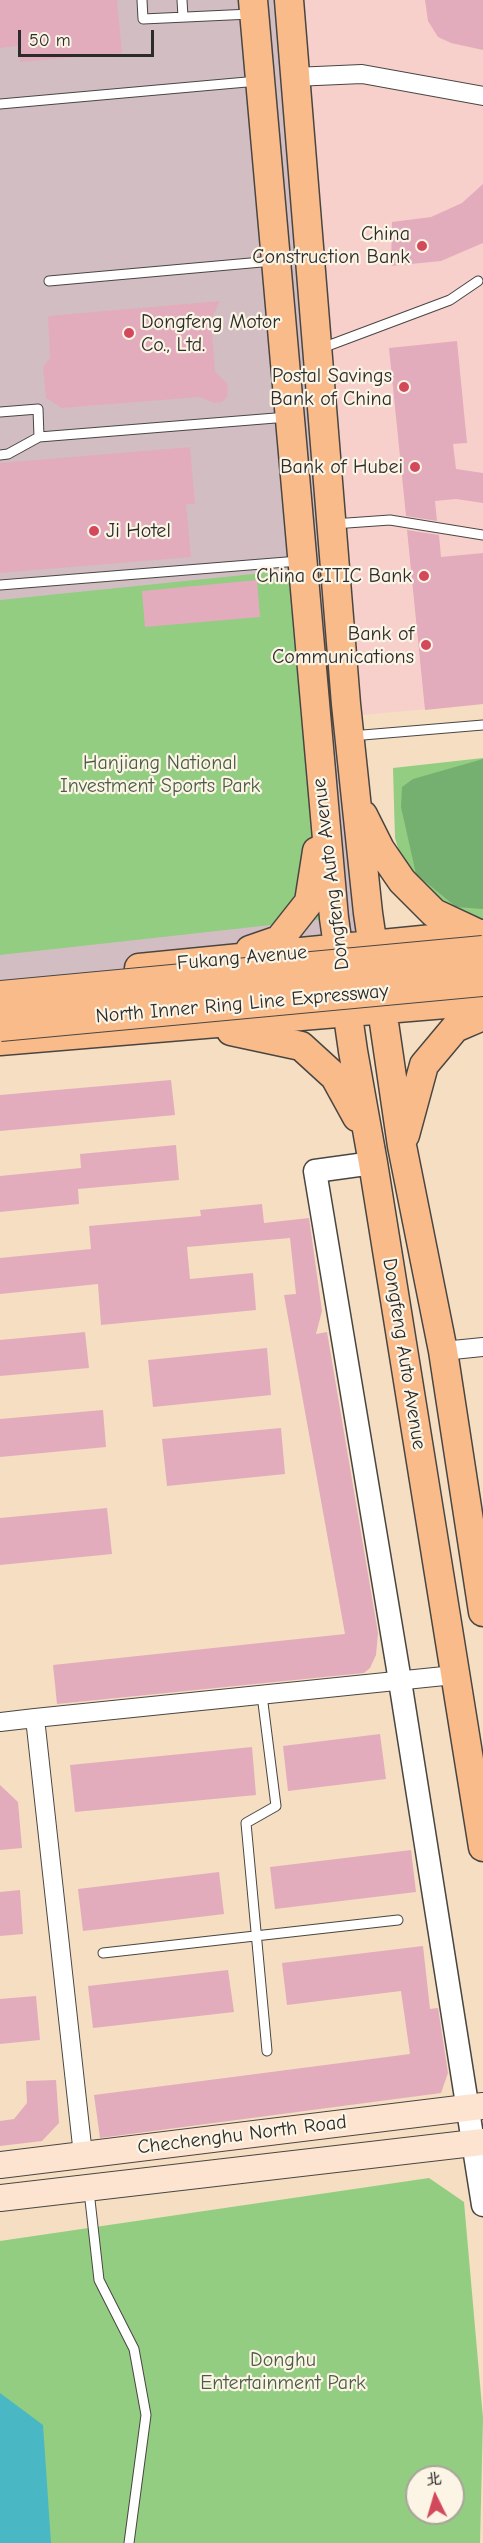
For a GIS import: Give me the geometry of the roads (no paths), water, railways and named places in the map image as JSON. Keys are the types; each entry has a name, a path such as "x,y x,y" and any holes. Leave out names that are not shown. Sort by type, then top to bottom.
{"highway":[{"name":"North Inner Ring Line Expressway","path":"0,996 482,940"},
{"name":"North Inner Ring Line Expressway","path":"0,1026 483,981"}],"main road":[{"name":"Dongfeng Auto Avenue","path":"289,0 349,736 372,945 402,1146 443,1351 483,1612"},
{"name":"Dongfeng Auto Avenue","path":"253,7 323,813 339,949 483,1847"},
{"path":"355,799 380,849 402,881 434,914 482,940"},
{"path":"215,961 279,940 309,902 323,813"},
{"name":"Fukang Avenue","path":"0,981 372,945 482,940"},
{"path":"0,1041 483,1001"},
{"path":"402,1146 424,1065 455,1028 483,1016"},
{"path":"202,1024 301,1046 335,1077 371,1151"},
{"name":"Chechenghu North Road","path":"0,2165 476,2106"},
{"name":"Chechenghu North Road","path":"0,2198 478,2143"}],"street":[{"path":"294,77 362,74 483,96"},
{"path":"371,1151 315,1171 400,1681 476,2106 483,2205"},
{"path":"443,1351 483,1347"},
{"path":"0,1722 454,1675"},
{"path":"35,1718 83,2155"}],"lane":[{"path":"142,0 143,19 183,17 253,7"},
{"path":"182,0 183,17"},
{"path":"0,104 260,81"},
{"path":"49,280 275,261"},
{"path":"317,350 450,300 478,281"},
{"path":"0,412 38,409 39,437"},
{"path":"0,455 8,454 39,437 289,417"},
{"path":"331,524 390,520 483,536"},
{"path":"0,585 301,561"},
{"path":"349,736 483,725"},
{"path":"262,1695 276,1806 246,1823 267,2050"},
{"path":"103,1953 398,1920"},
{"path":"88,2188 99,2280 134,2349 146,2415 129,2543"}],"water":[{"path":"0,2393 43,2425 51,2543 0,2543"}],"place":[{"name":"China Construction Bank","path":"422,246"},
{"name":"Dongfeng Motor Co., Ltd.","path":"129,333"},
{"name":"Postal Savings Bank of China","path":"404,387"},
{"name":"Bank of Hubei","path":"415,467"},
{"name":"Ji Hotel","path":"94,531"},
{"name":"China CITIC Bank","path":"424,576"},
{"name":"Bank of Communications","path":"426,645"}],"park label":[{"name":"Hanjiang National Investment Sports Park","path":"160,774"},
{"name":"Donghu Entertainment Park","path":"283,2372"}]}
